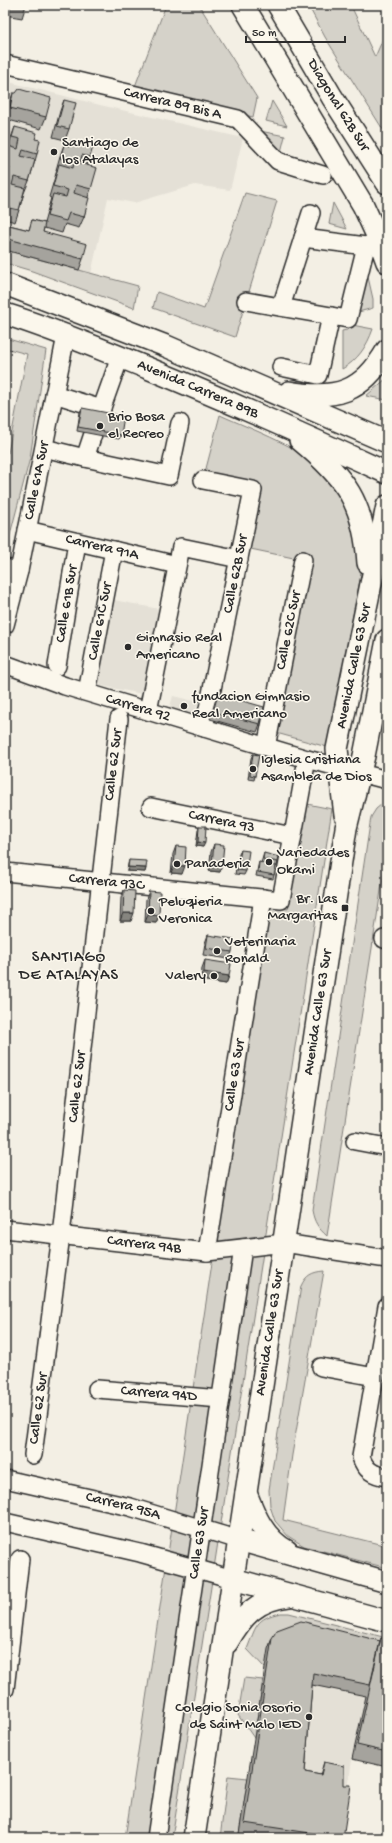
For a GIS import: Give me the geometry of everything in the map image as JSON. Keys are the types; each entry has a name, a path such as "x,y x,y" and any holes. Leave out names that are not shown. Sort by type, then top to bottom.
{"main road":[{"name":"Diagonal 62B Sur","path":"243,5 363,205 373,243"},
{"name":"Diagonal 62B Sur","path":"278,5 320,78 387,183"},
{"path":"373,243 387,262"},
{"name":"Avenida Carrera 89B","path":"5,284 166,346 387,442"},
{"name":"Avenida Carrera 89B","path":"5,314 120,357 276,422 387,473"},
{"path":"266,389 311,395 334,395 344,392 357,385 370,373 387,350"},
{"path":"276,422 324,461 348,489 360,512 364,526 367,540 370,590"},
{"name":"Avenida Calle 63 Sur","path":"346,828 337,749 387,506"},
{"name":"Avenida Calle 63 Sur","path":"194,1838 346,828 360,774 387,640"},
{"path":"246,1492 254,1515 262,1529 271,1540 299,1558"},
{"path":"239,1540 387,1582"},
{"path":"233,1579 387,1622"},
{"path":"223,1653 236,1627 257,1606 269,1599 293,1596"}],"street":[{"name":"Carrera 89 Bis A","path":"5,64 238,119 278,161 323,175"},
{"path":"281,307 311,213"},
{"path":"246,301 348,319 373,243 303,238"},
{"path":"281,367 318,375 331,316"},
{"name":"Calle 61A Sur","path":"5,625 12,570 27,530 66,336"},
{"path":"54,394 101,412 120,357"},
{"path":"44,448 169,476 180,423"},
{"path":"85,458 93,434"},
{"name":"Calle 62B Sur","path":"203,480 253,490 204,728"},
{"name":"Carrera 91A","path":"27,530 177,565"},
{"name":"Calle 61B Sur","path":"57,666 77,542"},
{"path":"148,711 181,547 239,559"},
{"name":"Calle 61C Sur","path":"87,692 114,550"},
{"name":"Calle 62C Sur","path":"266,747 303,560"},
{"name":"Carrera 92","path":"5,664 87,692 266,747 360,774 387,780"},
{"name":"Calle 62 Sur","path":"32,1455 61,1235 102,882 119,719"},
{"path":"292,836 306,759"},
{"name":"Carrera 93","path":"151,807 292,836"},
{"name":"Carrera 93C","path":"5,872 281,900 292,836"},
{"name":"Calle 63 Sur","path":"207,1252 263,898"},
{"path":"355,1141 387,1147"},
{"name":"Carrera 94B","path":"5,1228 207,1252 284,1243 387,1259"},
{"name":"Calle 63 Sur","path":"156,1838 243,1248"},
{"path":"387,1306 361,1457 364,1466 372,1472 387,1477"},
{"path":"321,1367 375,1377"},
{"name":"Carrera 94D","path":"97,1389 220,1399"},
{"name":"Carrera 95A","path":"5,1479 130,1507 239,1540"},
{"path":"5,1522 128,1551 233,1579"},
{"path":"5,1689 20,1560"}],"shaded area":[{"path":"166,5 199,5 257,98 253,117 134,89"},
{"path":"308,5 354,5 353,10 375,57 387,30 387,136 325,37"},
{"name":"Santiago de los Atalayas","path":"5,81 100,105 243,138 230,190 195,185 134,203 108,198 91,274 5,250"},
{"path":"272,101 287,126 266,121"},
{"path":"255,130 285,136 280,156"},
{"path":"245,193 277,201 235,337 153,308 157,292 204,309"},
{"path":"333,203 347,229 329,224"},
{"path":"5,250 138,286 134,308 32,271 5,263"},
{"path":"368,277 373,299 373,308 355,313 362,280"},
{"path":"352,325 373,329 361,352 353,361 342,369 342,331 347,330"},
{"path":"5,338 46,350 30,458 5,554 5,452 8,453 27,354 5,348"},
{"path":"387,378 387,400 366,396"},
{"path":"220,415 278,441 320,466 338,487 353,515 358,541 361,575 327,747 269,731 303,560 241,547 253,490 203,480"},
{"name":"Gimnasio Real Americano","path":"114,600 159,609 142,694 97,685"},
{"name":"fundacion Gimnasio Real Americano","path":"173,696 198,702 194,716 169,710"},
{"path":"307,804 332,809 172,1838 125,1838 266,906 288,909"},
{"path":"382,804 387,804 387,852 327,1236 317,1224 312,1210 371,817 376,809"},
{"path":"324,1271 292,1455 283,1520 387,1546 387,1568 304,1546 288,1536 275,1521 270,1506 269,1490 301,1286 305,1279 310,1275 316,1272"},
{"path":"289,1613 387,1638 387,1655 265,1668 247,1649 255,1629 261,1621 272,1615"},
{"name":"Colegio Sonia Osorio de Saint Malo IED","path":"268,1649 376,1653 352,1759 341,1838 263,1838 239,1834"},
{"path":"244,1678 263,1680 254,1738 238,1715"},
{"path":"228,1776 248,1778 239,1834 263,1838 220,1838"}],"building":[{"path":"19,89 51,98 46,117 10,108 13,93 16,93"},
{"path":"64,100 76,103 69,129 57,126"},
{"path":"15,127 37,133 35,139 40,140 37,154 23,150 21,156 35,160 29,181 14,177 12,185 25,188 19,210 5,207 5,176 7,177 10,168 5,167 5,145 18,149 20,139 12,137"},
{"path":"71,141 93,147 90,157 82,155 80,163 97,168 91,189 76,185 74,193 89,198 84,217 69,213 66,221 47,216 53,194 66,197 68,190 53,186 59,164 73,168 74,162 60,158 64,145 70,146"},
{"path":"32,220 45,223 43,232 87,244 83,259 5,238 5,224 29,230"},
{"name":"Brio Bosa el Recreo","path":"82,408 124,416 121,435 78,427"},
{"path":"218,694 264,707 260,724 213,712"},
{"name":"Iglesia Cristiana Asamblea de Dios","path":"253,754 259,755 255,776 250,775"},
{"path":"199,826 206,826 205,843 198,842"},
{"path":"214,844 224,845 222,864 212,863"},
{"path":"176,846 186,847 185,866 174,865"},
{"path":"241,850 249,851 246,871 237,870"},
{"path":"264,853 279,857 278,862 263,859"},
{"path":"129,860 147,861 146,868 128,867"},
{"path":"259,862 276,866 274,875 258,872"},
{"path":"124,890 135,891 134,913 123,913"},
{"path":"149,891 160,892 159,915 148,915"},
{"path":"208,935 234,939 232,952 206,948"},
{"path":"205,960 231,964 229,976 204,972"},
{"name":"Colegio Sonia Osorio de Saint Malo IED","path":"301,1621 380,1641 370,1685 313,1673 305,1772 321,1775 324,1762 344,1766 344,1785 351,1785 343,1838 244,1823 272,1638 277,1630"},
{"path":"381,1638 387,1640 387,1752 357,1745"}],"place":[{"name":"Santiago de los Atalayas","path":"54,152"},
{"name":"Brio Bosa el Recreo","path":"100,426"},
{"name":"Gimnasio Real Americano","path":"128,647"},
{"name":"fundacion Gimnasio Real Americano","path":"184,706"},
{"name":"Iglesia Cristiana Asamblea de Dios","path":"253,769"},
{"name":"Variedades Okami","path":"269,862"},
{"name":"Panaderia","path":"177,864"},
{"name":"Br. Las Margaritas","path":"345,908"},
{"name":"Peluqieria Veronica","path":"151,911"},
{"name":"Veterinaria Ronald","path":"217,951"},
{"name":"Valery","path":"214,976"},
{"name":"Colegio Sonia Osorio de Saint Malo IED","path":"309,1717"}],"district":[{"name":"SANTIAGO DE ATALAYAS","path":"69,967"}]}
